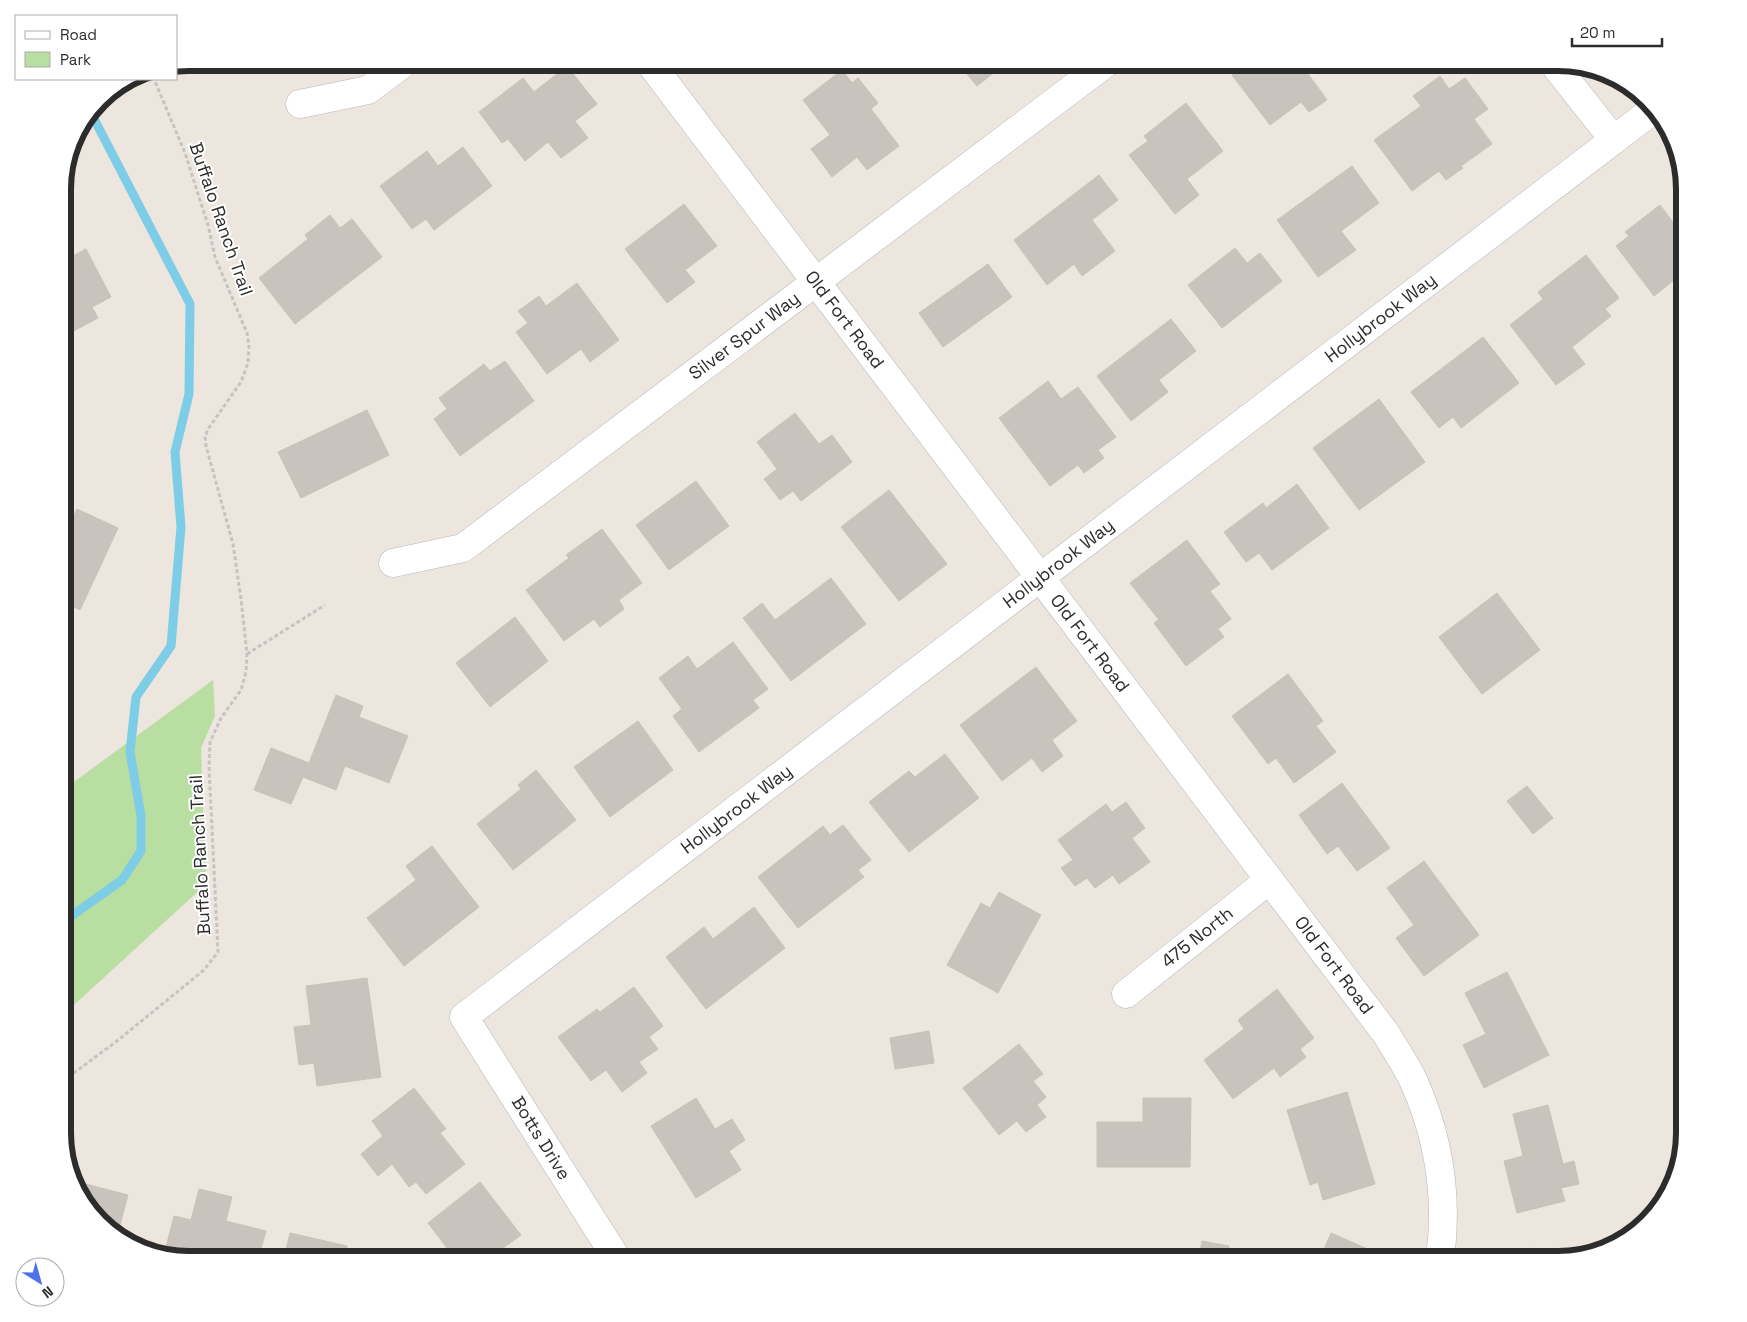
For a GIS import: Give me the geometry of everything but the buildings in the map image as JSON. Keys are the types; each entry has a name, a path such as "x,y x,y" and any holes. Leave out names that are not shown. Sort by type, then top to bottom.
{"street":[{"name":"Silver Spur Way","path":"393,563 463,548 1094,71"},
{"path":"1560,71 1614,140"},
{"path":"300,104 368,90 391,72"},
{"name":"Old Fort Road","path":"657,72 1386,1035 1413,1081 1432,1130 1442,1179 1444,1232 1441,1251"},
{"name":"Hollybrook Way","path":"464,1017 1648,114"},
{"name":"475 North","path":"1126,994 1269,880"},
{"name":"Botts Drive","path":"464,1017 611,1251"}],"path":[{"name":"Buffalo Ranch Trail","path":"72,1074 117,1041 204,970 218,952 209,767 210,742 221,718 241,690 246,672 247,654 233,544 206,446 205,436 241,382 248,363 249,346 247,333 216,257 185,153 154,80"},
{"path":"247,654 325,605"}],"green space":[{"path":"213,680 215,716 201,748 206,884 72,1007 72,783"}],"waterway":[{"path":"72,916 122,880 141,851 141,816 130,752 136,697 171,646 181,527 175,452 189,394 190,304 94,119"}]}
